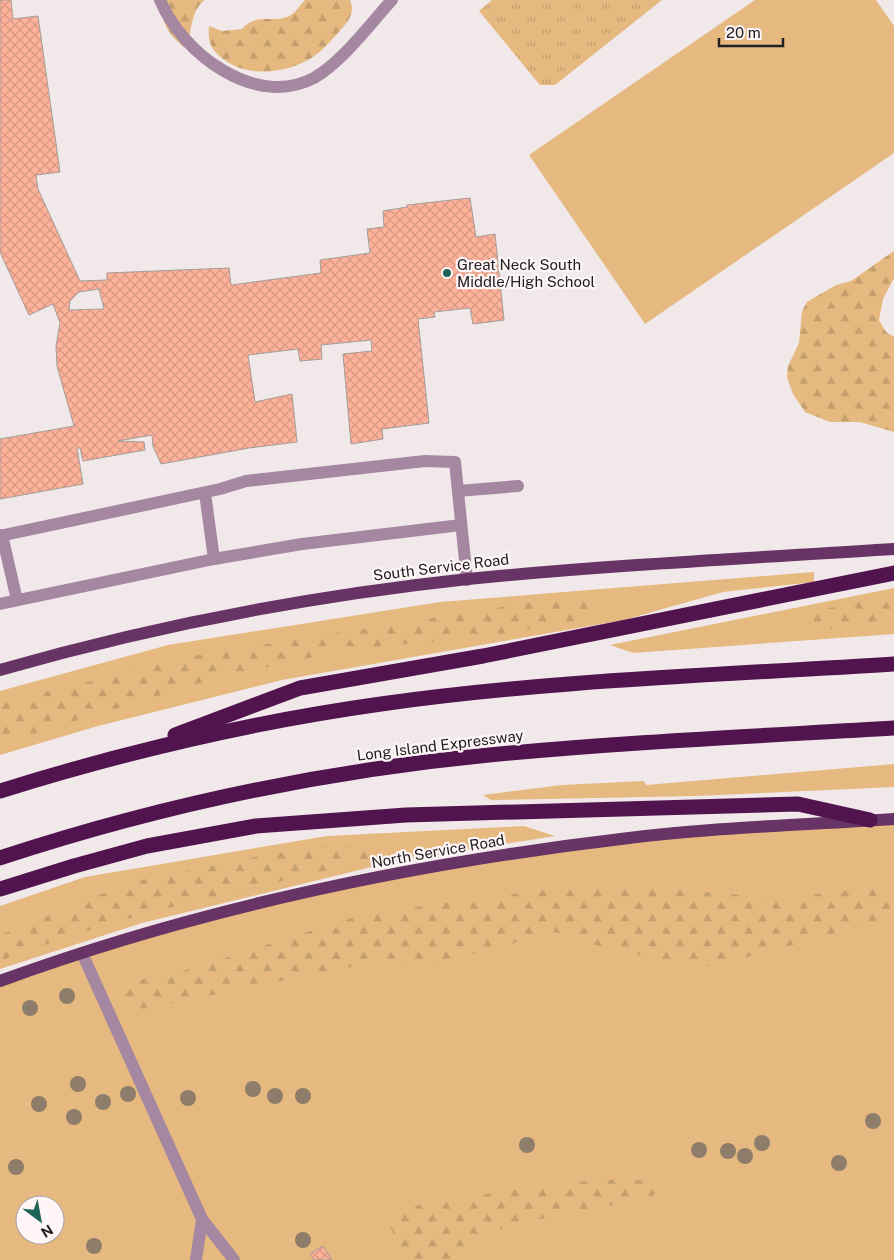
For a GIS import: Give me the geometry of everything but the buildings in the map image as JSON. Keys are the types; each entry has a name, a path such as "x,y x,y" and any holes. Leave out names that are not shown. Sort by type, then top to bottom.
{"highway":[{"path":"120,756 300,688 502,652 894,573"},
{"path":"0,791 120,756 306,716 460,695 539,687 894,664"},
{"name":"Long Island Expressway","path":"0,858 98,828 251,791 406,765 565,749 894,728"},
{"path":"0,889 74,866 156,844 256,826 330,819 798,804 870,820"}],"main road":[{"name":"South Service Road","path":"0,670 95,644 247,611 323,598 467,580 586,568 894,549"},
{"name":"North Service Road","path":"0,981 82,953 245,908 324,889 475,860 630,838 707,830 894,819"}],"lane":[{"path":"160,0 172,24 181,36 210,62 244,82 276,86 302,83 321,73 337,60 392,0"},
{"path":"17,600 1,536 205,493 246,481 439,460 455,462 467,580"},
{"path":"458,491 518,486"},
{"path":"205,493 214,559"},
{"path":"0,604 214,559 302,544 461,525"},
{"path":"82,953 202,1219 234,1260"},
{"path":"196,1260 202,1219"}],"green space":[{"path":"165,0 205,0 200,4 194,15 187,49 168,31 163,16"},
{"path":"305,0 350,0 352,10 347,22 323,49 316,55 293,67 270,71 246,70 226,61 217,54 210,42 209,26 222,31 242,29 260,19 284,18 293,14"},
{"path":"492,0 662,0 555,85 540,85 479,11"},
{"path":"755,0 876,0 894,26 894,153 645,324 529,155"},
{"path":"894,251 894,278 883,299 879,320 886,332 894,337 894,432 860,422 830,422 805,412 793,394 787,377 788,366 799,343 802,311 807,302 836,285 851,281"},
{"path":"814,572 814,582 723,592 624,620 282,680 98,726 0,755 0,691 168,645 440,602"},
{"path":"894,588 894,634 633,653 610,645"},
{"path":"894,594 894,621 832,629 809,625 805,620 811,612"},
{"path":"590,599 593,605 574,622 509,633 342,651 220,677 0,744 0,703 203,654 541,601"},
{"path":"894,764 894,787 695,796 491,800 483,795 562,785 644,781 646,785"},
{"path":"894,819 894,1260 0,1260 0,981 245,908 552,848"},
{"path":"524,826 555,836 396,861 142,923 0,969 0,906 85,877 327,836"},
{"path":"310,846 359,846 375,855 368,861 228,893 90,930 0,961 0,935 131,882"},
{"path":"595,883 780,898 894,886 894,918 740,959 696,968 596,945 555,932 430,966 371,963 143,1009 118,993 121,984 183,971 364,914"},
{"path":"592,1180 648,1180 655,1185 655,1194 646,1200 581,1210 506,1227 483,1238 452,1260 404,1260 389,1223 401,1208"}],"place":[{"name":"Great Neck South Middle/High School","path":"447,273"}]}
